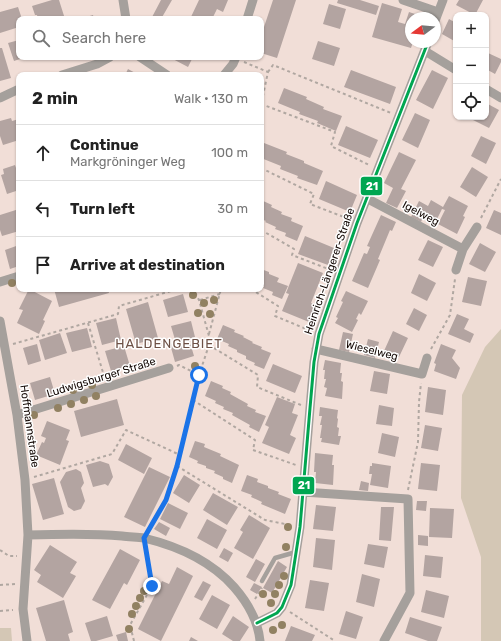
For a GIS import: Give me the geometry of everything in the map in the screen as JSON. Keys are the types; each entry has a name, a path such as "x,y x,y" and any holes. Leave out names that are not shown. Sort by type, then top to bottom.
{"street":[{"path":"123,0 126,16"},
{"path":"249,16 253,0"},
{"path":"403,0 438,12 443,0"},
{"name":"Heinrich-Längerer-Straße","path":"279,610 291,585 300,527 316,349 358,223 426,48"},
{"path":"429,48 453,68"},
{"path":"72,72 97,64 104,60"},
{"path":"144,60 162,72"},
{"path":"226,72 235,60"},
{"path":"0,98 16,90"},
{"path":"489,91 501,98"},
{"name":"Igelweg","path":"368,199 463,249"},
{"path":"456,270 463,249 477,227"},
{"path":"0,282 16,277"},
{"name":"Hoffmannstraße","path":"0,321 18,415 25,480 28,535 23,608 27,641"},
{"name":"Wieselweg","path":"316,349 422,374"},
{"path":"422,374 428,355"},
{"name":"Ludwigsburger Straße","path":"18,415 169,368"},
{"path":"303,492 408,499 410,593 384,641"},
{"path":"28,535 98,533 144,538 174,548 201,560 224,576 243,598 257,623 260,641"},
{"path":"257,623 279,610"}],"lane":[{"path":"262,581 275,558 296,552"}],"path":[{"path":"241,60 268,72"},
{"path":"264,91 268,72 273,65 399,117"},
{"path":"264,106 335,132 331,146 370,165"},
{"path":"264,169 314,194 310,204 345,218"},
{"path":"477,227 501,179"},
{"path":"264,232 294,249 292,255 329,269"},
{"path":"428,355 450,314 456,270"},
{"path":"16,343 118,314 119,306 168,292"},
{"path":"195,292 199,300 209,336"},
{"path":"255,292 278,306 275,316 309,330"},
{"path":"199,300 220,294"},
{"path":"134,641 130,625 152,586 144,538 166,500 177,466 199,375 209,345 209,336 220,294"},
{"path":"88,323 107,387"},
{"path":"209,345 258,376 257,387 310,408"},
{"path":"169,368 180,365 199,375"},
{"path":"408,489 418,442 419,402 422,374"},
{"path":"193,400 255,440 253,450 292,463"},
{"path":"34,477 112,454 126,430 180,455"},
{"path":"177,466 265,520 300,527"},
{"path":"0,550 9,556 13,556"},
{"path":"0,585 18,584"},
{"path":"0,611 23,608"},
{"path":"279,610 335,641"}],"shaded area":[{"path":"501,329 501,641 481,641 481,557 461,498 462,395 485,347"},
{"path":"0,628 11,628 12,641 0,641"}],"building":[{"path":"52,0 59,0 64,16 37,16 35,15 32,6"},
{"path":"161,0 172,0 163,16 153,16"},
{"path":"199,0 228,0 223,12 217,9 214,16 191,16"},
{"path":"273,0 296,0 277,58 264,54 264,27"},
{"path":"338,0 360,0 379,6 376,15 337,3"},
{"path":"459,0 483,0 477,12 469,12 456,5"},
{"path":"382,3 402,9 398,22 405,24 405,46 372,37"},
{"path":"329,4 346,9 340,29 323,24"},
{"path":"18,7 21,16 16,16 16,28 0,33 0,12"},
{"path":"449,19 453,21 453,40 442,34"},
{"path":"16,41 17,60 14,61 8,43"},
{"path":"318,41 340,48 334,66 312,59"},
{"path":"0,48 2,48 11,78 0,81"},
{"path":"489,53 501,59 495,74 489,71"},
{"path":"175,60 192,60 188,67"},
{"path":"128,69 134,72 126,72"},
{"path":"351,70 396,87 390,104 344,87"},
{"path":"432,70 448,78 433,109 416,100"},
{"path":"284,88 307,97 306,99 324,107 323,109 342,116 336,131 317,123 318,121 299,114 300,112 278,103"},
{"path":"489,105 499,110 489,128 473,120 489,120"},
{"path":"415,113 430,120 418,148 402,140"},
{"path":"11,118 12,121 16,120 16,141 3,145 0,136 0,121"},
{"path":"346,126 378,140 370,158 338,145"},
{"path":"481,136 496,143 486,164 471,156"},
{"path":"264,143 287,152 286,154 323,171 317,185 297,178 298,176 280,169 281,166 264,159"},
{"path":"399,152 416,160 401,189 406,191 397,208 386,203 393,188 384,183"},
{"path":"15,165 16,191 7,194 1,175 4,174 3,169"},
{"path":"472,167 488,177 476,197 460,187"},
{"path":"326,181 357,195 350,212 319,199"},
{"path":"449,196 468,206 463,216 465,217 457,234 438,224 445,210 442,209 436,221 424,215 421,222 411,217 419,201 428,206 431,200 443,207"},
{"path":"264,201 272,205 271,207 282,212 281,214 292,218 291,221 303,226 297,241 285,236 286,233 275,229 276,227 265,222 266,221 264,220"},
{"path":"16,210 16,232 2,236 0,230 0,215"},
{"path":"494,210 501,213 501,235 486,228"},
{"path":"381,215 396,222 392,231 390,230 378,259 380,260 368,288 352,281 364,253 367,254 370,247 367,246"},
{"path":"305,236 334,248 328,265 298,254"},
{"path":"428,240 443,247 433,267 418,260"},
{"path":"480,243 496,252 485,272 469,264"},
{"path":"16,246 16,267 10,269 5,250"},
{"path":"298,263 323,273 311,303 316,305 309,322 282,311 289,294 286,293"},
{"path":"264,270 279,278 277,282 288,286 282,299 272,295 273,292 264,288"},
{"path":"419,274 436,283 427,301 411,293"},
{"path":"468,277 487,281 481,306 462,302"},
{"path":"346,291 368,301 361,315 359,313 356,319 358,320 352,332 335,323 338,318 336,317 343,302 341,301"},
{"path":"28,292 35,292 52,301 43,320 45,321 39,334 17,323 23,310 19,309"},
{"path":"55,292 109,292 109,293 59,307"},
{"path":"183,294 188,312 168,317 163,300"},
{"path":"148,302 158,338 136,344 126,309"},
{"path":"414,308 427,315 419,331 406,324"},
{"path":"457,314 469,319 464,329 474,334 470,343 448,334"},
{"path":"116,318 121,340 102,345 96,323"},
{"path":"191,321 195,337 189,339 194,356 175,362 170,344 176,343 171,326"},
{"path":"223,325 235,330 234,332 262,347 261,349 271,353 264,369 254,365 255,363 246,359 246,356 228,346 229,344 217,339"},
{"path":"87,328 92,347 72,352 66,333"},
{"path":"393,331 408,338 399,357 384,351"},
{"path":"343,332 353,334 349,352 339,350"},
{"path":"60,333 67,353 45,360 39,340"},
{"path":"368,339 379,342 375,358 364,355"},
{"path":"37,344 41,361 28,365 23,348"},
{"path":"441,344 456,350 452,358 460,368 456,379 434,371 436,364 434,363"},
{"path":"124,346 130,366 111,371 105,351"},
{"path":"325,360 341,363 340,373 342,373 341,381 343,382 342,399 325,396 327,388 324,387 326,379 324,379 325,370 323,370"},
{"path":"273,364 302,376 295,393 266,381"},
{"path":"374,371 390,374 387,394 370,391"},
{"path":"50,377 55,394 35,400 30,383"},
{"path":"211,381 223,386 222,388 231,392 230,394 248,404 247,406 256,410 255,412 266,416 259,432 232,415 233,413 223,409 224,407 215,403 216,401 205,396"},
{"path":"428,387 446,390 443,415 425,412"},
{"path":"277,397 295,404 292,413 298,415 290,435 296,438 289,454 262,443 269,427 265,425"},
{"path":"117,399 124,425 81,437 74,411"},
{"path":"379,405 394,408 392,426 376,424"},
{"path":"320,407 338,410 338,436 341,436 339,445 321,442 322,438 320,438 322,425 320,425 322,416 319,416"},
{"path":"47,421 70,430 66,440 69,441 60,465 36,455 42,442 44,443 46,438 41,436"},
{"path":"425,425 442,428 438,451 421,448"},
{"path":"382,433 399,437 395,457 378,453"},
{"path":"195,441 205,444 204,447 221,454 220,456 239,465 232,483 214,473 215,471 206,468 206,466 197,463 198,461 189,457"},
{"path":"126,444 152,458 144,474 118,460"},
{"path":"315,453 333,455 333,485 315,483"},
{"path":"100,461 109,464 113,477 108,486 105,484 93,487 86,465"},
{"path":"372,463 391,466 388,488 370,485 372,474 369,474"},
{"path":"421,463 440,465 437,491 418,489"},
{"path":"149,467 170,477 145,527 124,517"},
{"path":"76,469 81,472 84,483 81,488 85,501 81,509 74,511 68,507 60,482 66,472"},
{"path":"184,475 200,485 189,503 173,493"},
{"path":"247,475 258,479 257,482 279,492 278,494 291,499 285,514 261,504 262,502 251,497 252,495 241,491"},
{"path":"54,478 64,514 43,520 32,484"},
{"path":"361,481 369,483 368,491 359,490"},
{"path":"213,493 238,507 227,525 203,510"},
{"path":"417,501 427,501 426,511 416,510"},
{"path":"168,503 188,513 180,529 160,519"},
{"path":"316,505 336,507 333,531 313,529"},
{"path":"381,507 394,507 391,541 379,540"},
{"path":"430,508 454,509 452,538 429,537"},
{"path":"249,515 270,528 253,559 234,548 243,532 240,530"},
{"path":"207,519 227,530 217,549 197,538"},
{"path":"159,522 170,528 166,536 154,529"},
{"path":"418,535 428,536 428,546 418,545"},
{"path":"316,538 335,540 332,570 313,567"},
{"path":"368,544 388,547 384,568 364,564"},
{"path":"50,545 77,562 70,573 76,576 63,598 37,582 41,575 34,570"},
{"path":"224,548 233,553 228,562 219,557"},
{"path":"120,549 140,560 127,585 124,583 110,609 92,600"},
{"path":"425,555 443,557 441,578 423,576"},
{"path":"256,559 265,564 255,582 246,577"},
{"path":"278,561 287,567 272,593 263,588"},
{"path":"177,567 193,576 161,641 138,629 162,581 169,584"},
{"path":"362,574 380,579 374,607 356,602"},
{"path":"310,580 329,583 324,611 305,608"},
{"path":"203,581 211,585 202,601 194,597"},
{"path":"254,583 262,587 257,594 250,590"},
{"path":"426,590 449,596 444,618 421,612"},
{"path":"212,595 230,605 217,629 199,619"},
{"path":"64,600 73,632 68,634 70,641 46,641 36,608"},
{"path":"346,611 363,617 356,639 339,634"},
{"path":"107,616 113,636 91,641 85,623"},
{"path":"233,616 249,627 240,641 233,641 222,634"},
{"path":"410,617 442,627 437,641 428,641 405,633"},
{"path":"291,626 315,635 312,641 285,641"},
{"path":"126,632 128,641 118,641 116,635"},
{"path":"191,637 198,641 189,641"}],"transit line":[{"name":"21","path":"257,623 277,613 282,607 291,585 300,527 314,362 319,334 357,223 426,48"}],"district":[{"name":"HALDENGEBIET","path":"169,343"}],"route":[{"path":"152,586 144,538 166,500 177,466 199,375"}]}
